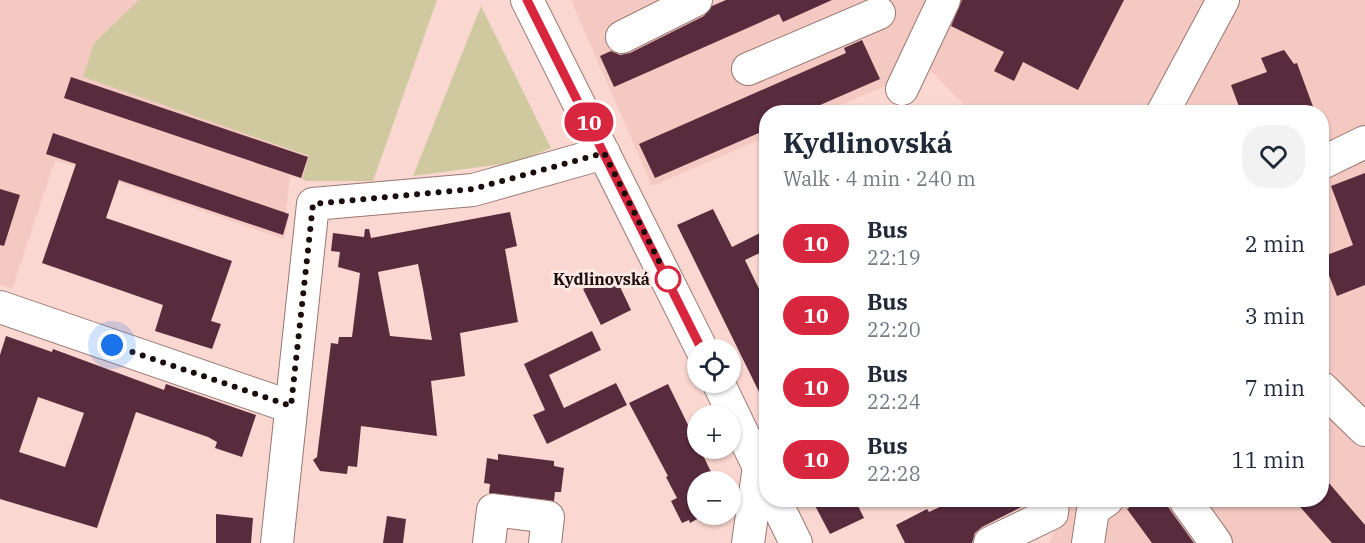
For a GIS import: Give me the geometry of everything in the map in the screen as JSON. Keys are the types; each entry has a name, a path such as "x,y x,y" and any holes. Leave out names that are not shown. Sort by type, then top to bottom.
{"street":[{"path":"527,0 697,339"},
{"path":"621,37 696,0"},
{"path":"902,89 944,0"},
{"path":"1167,105 1223,0"},
{"path":"748,69 879,13"},
{"path":"1329,160 1365,142"},
{"path":"277,543 313,204 473,189 604,153"},
{"path":"0,307 291,406"},
{"path":"723,393 759,466"},
{"path":"1329,395 1365,430"},
{"path":"748,543 759,492"},
{"path":"778,507 796,543"},
{"path":"990,543 1053,513 1053,507"},
{"path":"1088,543 1093,510 1097,507"},
{"path":"1190,507 1216,543"},
{"path":"489,543 493,510 548,517 545,543"}],"shaded area":[{"path":"0,0 139,0 94,43 83,77 309,156 302,179 290,176 286,213 289,215 284,239 55,160 12,289 0,285"},
{"path":"139,0 437,0 373,181 307,181 302,179 309,156 83,77 94,43"},
{"path":"571,0 1365,0 1365,543 1049,543 1067,507 1329,507 1329,105 964,105 928,68 841,105 759,105 759,140 652,186"},
{"path":"481,6 551,148 517,162 413,176"}],"building":[{"path":"726,0 832,0 783,22 779,14 614,87 600,56 611,51 620,55 630,53 704,16 712,6"},
{"path":"962,0 1124,0 1078,90 1023,62 1014,81 994,71 1004,52 951,26"},
{"path":"862,40 880,79 820,105 759,105 759,133 655,178 639,144 846,53 844,48"},
{"path":"1284,50 1294,64 1297,63 1312,105 1238,105 1231,85 1267,72 1261,58"},
{"path":"71,77 308,157 301,178 64,98"},
{"path":"53,133 289,214 283,235 119,180 106,218 232,261 211,321 221,324 212,349 155,331 163,305 42,263 76,164 46,154"},
{"path":"1365,173 1365,285 1337,296 1329,275 1329,254 1353,245 1331,186"},
{"path":"0,189 20,195 4,246 0,245"},
{"path":"713,209 732,247 759,234 759,253 745,260 759,289 759,392 741,355 741,339 733,339 677,225"},
{"path":"510,212 517,246 505,249 518,322 460,333 465,376 431,381 437,436 361,426 357,467 348,466 347,474 320,471 313,460 317,457 331,343 338,344 339,337 352,337 360,273 338,267 340,252 331,251 333,233 364,237 365,229 369,229 371,238","holes":["418,264 432,340 390,336 378,272"]},
{"path":"614,274 631,310 601,325 583,289"},
{"path":"592,331 601,350 549,375 564,408 616,383 627,405 547,444 533,415 545,410 524,364"},
{"path":"6,336 52,352 53,349 164,390 166,384 256,415 242,457 215,448 217,442 208,437 136,412 97,528 0,499 0,355","holes":["38,397 84,413 65,467 19,452"]},
{"path":"668,384 687,423 687,459 705,459 711,471 687,471 687,521 682,523 671,501 677,498 666,477 668,476 629,403"},
{"path":"498,454 554,461 554,466 564,468 561,492 555,492 554,501 489,493 490,484 484,483 487,458 498,460"},
{"path":"1329,483 1365,525 1365,543 1332,543 1300,507 1329,507"},
{"path":"816,507 858,507 864,518 830,534"},
{"path":"940,507 1021,507 982,527 975,533 972,543 905,543 896,525 927,509 929,512"},
{"path":"1130,507 1168,507 1194,543 1152,543 1127,509"},
{"path":"216,514 253,518 251,543 216,543"},
{"path":"387,516 406,519 403,543 383,543"}],"bus line":[{"name":"10","path":"527,0 697,339"}],"place":[{"name":"Kydlinovská","path":"668,279"}],"route":[{"path":"112,345 291,406 313,204 473,189 604,153 668,279"}]}
